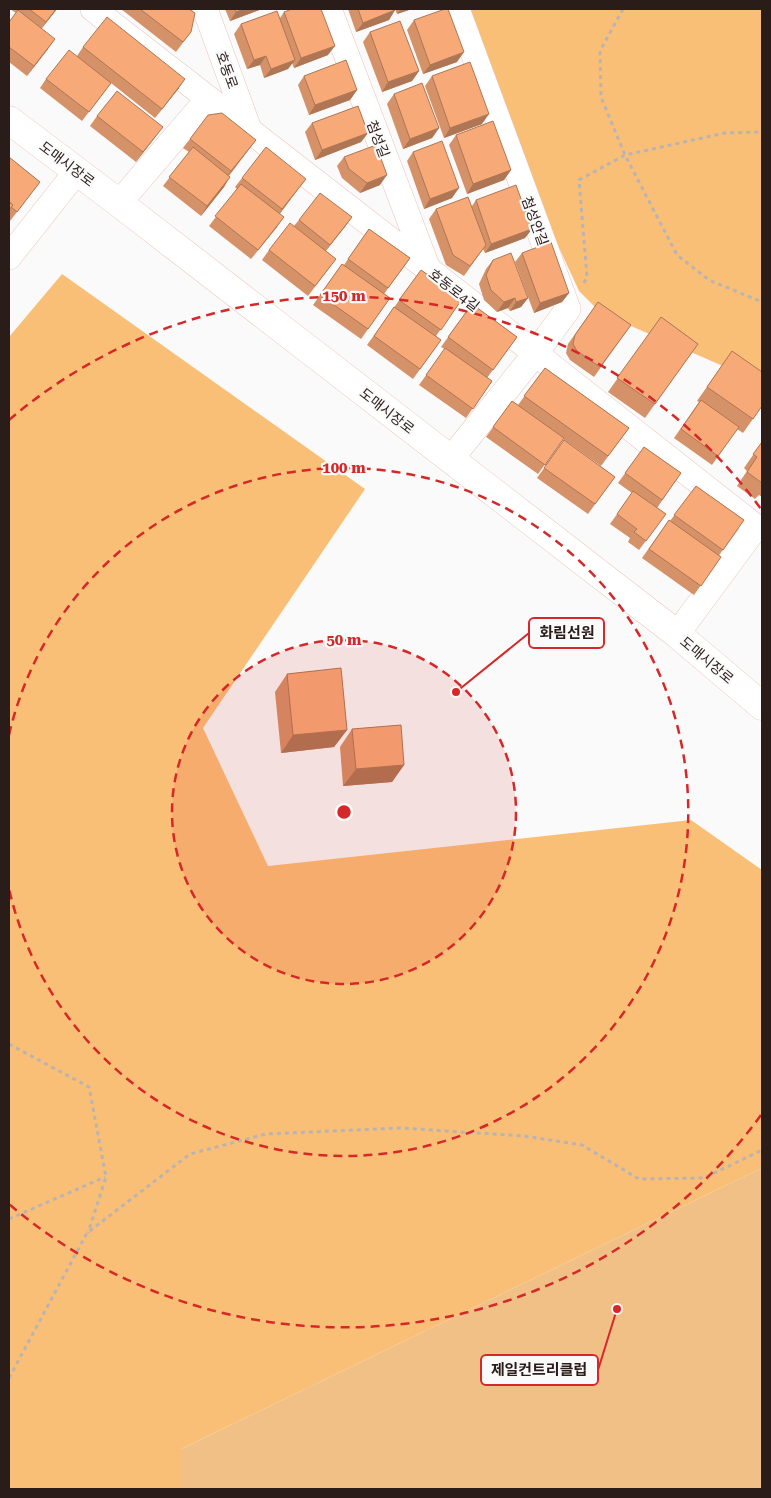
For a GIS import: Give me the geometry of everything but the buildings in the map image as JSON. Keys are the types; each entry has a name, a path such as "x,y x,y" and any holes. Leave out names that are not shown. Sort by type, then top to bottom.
{"street":[{"name":"호동로4길","path":"93,9 756,527 677,634"},
{"name":"호동로","path":"205,9 250,132"},
{"name":"첨성길","path":"329,9 428,269"},
{"name":"첨성안길","path":"457,9 568,309"},
{"path":"119,203 208,99"},
{"name":"도매시장로","path":"9,120 677,634 762,706"},
{"path":"9,258 76,171"},
{"path":"450,460 535,354 568,309"}],"path":[{"path":"623,9 600,51 601,97 624,155 677,254 710,280 762,302"},
{"path":"568,309 587,277 580,180 624,155 725,133 762,132"},
{"path":"9,1044 89,1087 106,1177 87,1233 9,1378"},
{"path":"87,1233 190,1154 266,1134 400,1128 524,1136 582,1145 640,1179 704,1178 762,1150"},
{"path":"9,1219 106,1177"}],"shaded area":[{"path":"457,9 762,9 762,383 601,313 579,291 462,37"},
{"path":"62,274 365,489 203,728 268,866 691,820 762,870 762,1168 181,1449 181,1489 9,1489 9,337"},
{"path":"762,1168 762,1489 181,1489 181,1449"}],"place":[{"name":"화림선원","path":"456,692"},
{"name":"제일컨트리클럽","path":"617,1309"}]}
